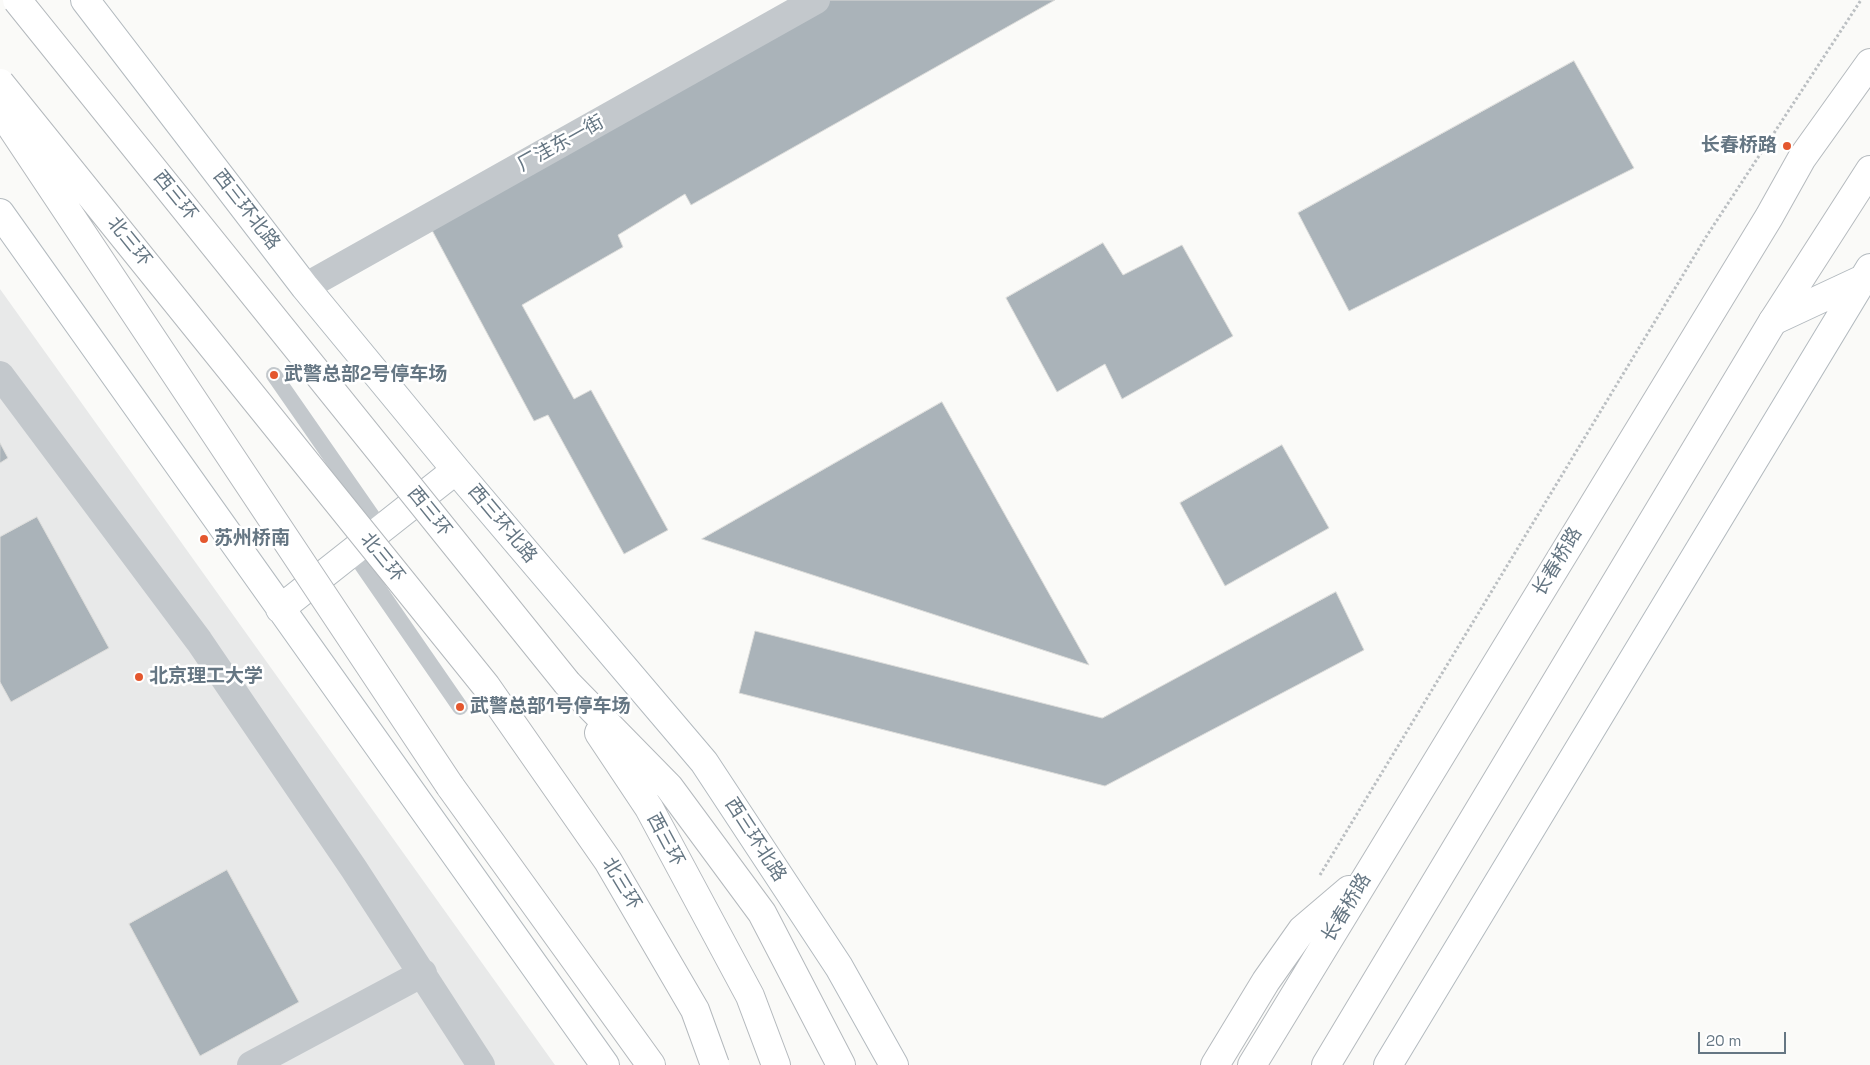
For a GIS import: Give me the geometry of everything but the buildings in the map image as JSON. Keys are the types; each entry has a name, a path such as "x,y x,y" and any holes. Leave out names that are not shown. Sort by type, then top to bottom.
{"main road":[{"name":"西三环","path":"18,0 567,684 649,808 750,996 776,1065"},
{"name":"西三环北路","path":"84,0 306,287 456,470 704,762 839,967 894,1065"},
{"name":"长春桥路","path":"1252,1065 1769,216 1802,158 1870,63"},
{"name":"北三环","path":"0,83 486,686 608,861 695,1010 715,1065"},
{"path":"0,110 450,786 651,1065"},
{"path":"1326,1065 1773,321 1870,170"},
{"path":"0,212 605,1065"},
{"path":"1773,321 1867,274"},
{"path":"1388,1065 1867,274"},
{"path":"280,609 456,470"},
{"path":"567,684 669,787 762,913 841,1065"},
{"path":"1215,1065 1266,981 1302,930 1369,872"}],"street":[{"name":"厂洼东一街","path":"306,287 816,0"},
{"path":"0,375 199,641 266,737 282,765 423,973 481,1065"},
{"path":"251,1065 423,973"}],"lane":[{"path":"274,375 381,529"},
{"path":"353,552 460,707"}],"path":[{"path":"1318,877 1706,237 1861,0"}],"shaded area":[{"name":"北京理工大学","path":"0,289 555,1065 0,1065"}],"place":[{"name":"长春桥路","path":"1787,146"},
{"name":"武警总部2号停车场","path":"274,375"},
{"name":"苏州桥南","path":"204,539"},
{"name":"北京理工大学","path":"139,677"},
{"name":"武警总部1号停车场","path":"460,707"}]}
